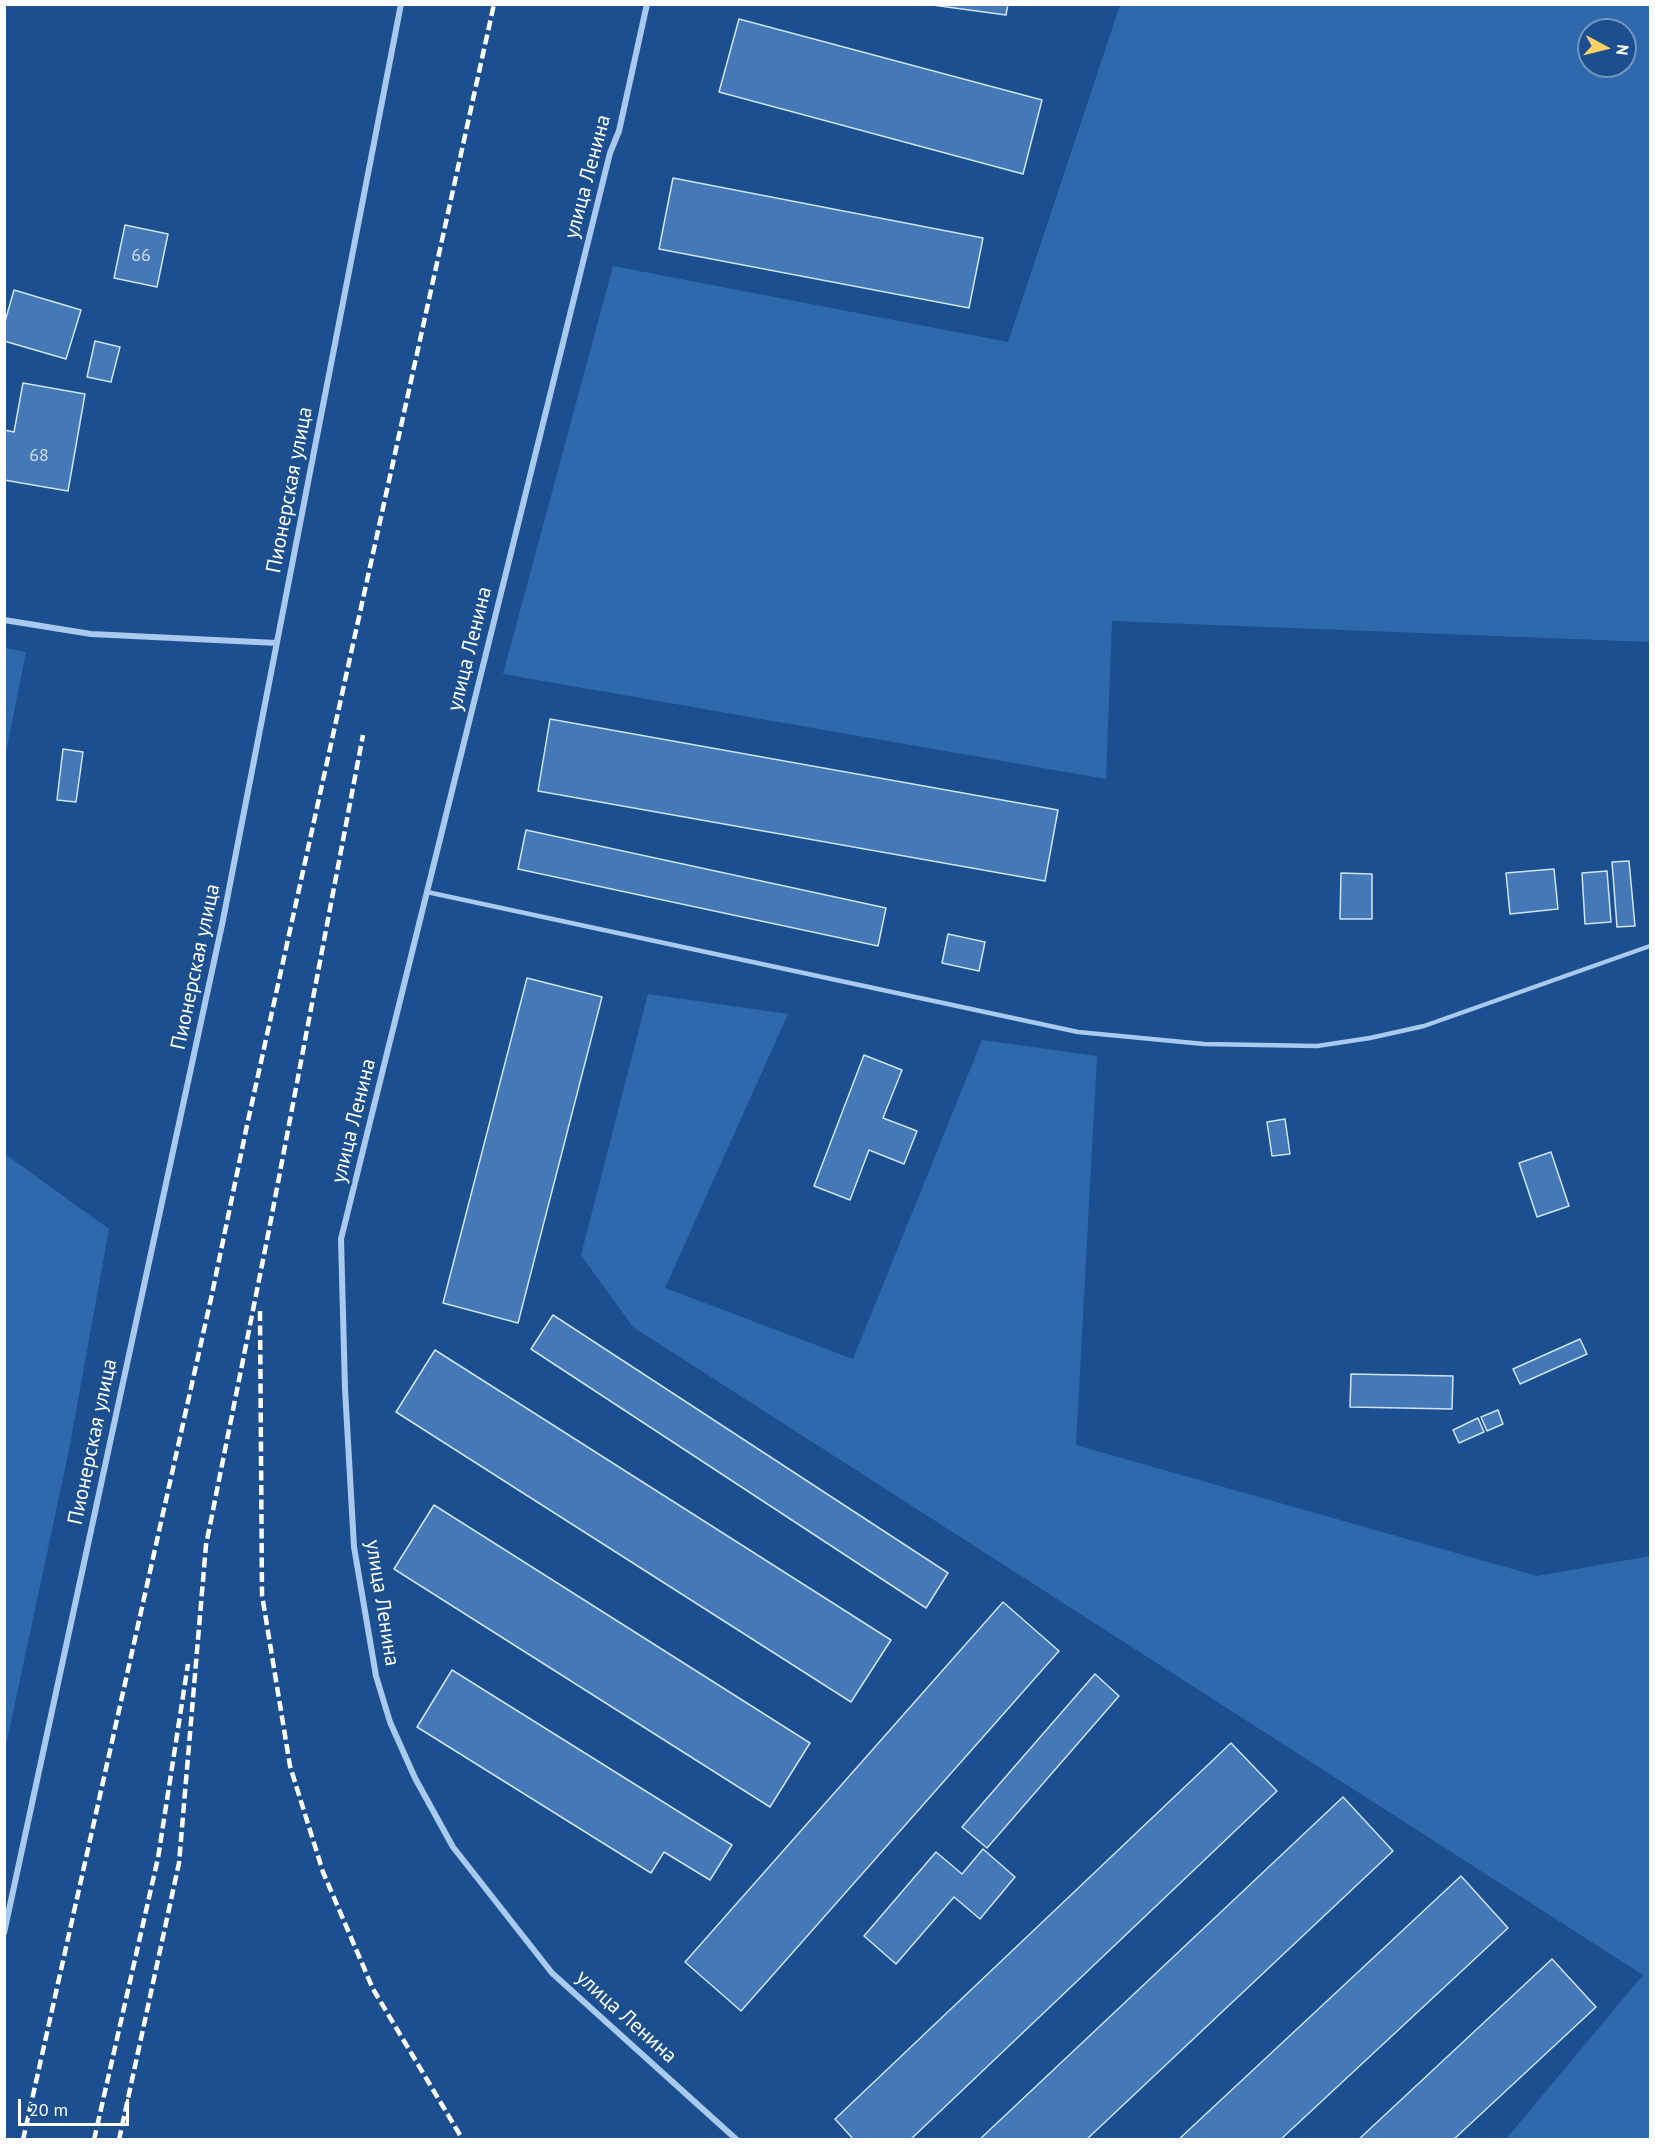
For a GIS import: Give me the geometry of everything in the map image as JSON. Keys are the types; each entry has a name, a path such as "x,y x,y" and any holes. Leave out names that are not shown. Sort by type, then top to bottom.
{"street":[{"name":"Пионерская улица","path":"4,1933 223,920 401,4"},
{"name":"улица Ленина","path":"647,4 619,131 610,153 341,1239 345,1389 354,1547 376,1676 390,1722 415,1778 453,1847 552,1973 737,2139"},
{"path":"4,620 91,634 277,643"}],"lane":[{"path":"427,892 1078,1032 1204,1044 1317,1046 1370,1038 1424,1026 1650,946"}],"shaded area":[{"path":"1120,5 1650,5 1650,642 1112,621 1106,779 503,674 613,266 1008,342"},
{"path":"4,648 26,652 5,757"},
{"path":"648,994 788,1014 665,1288 853,1359 982,1040 1097,1056 1076,1445 1537,1576 1650,1556 1650,2139 1506,2139 1643,1975 633,1327 581,1255"},
{"path":"5,1154 109,1229 69,1450 5,1750"}],"building":[{"path":"925,4 1008,4 1006,15"},
{"path":"739,19 1042,100 1023,174 719,92"},
{"path":"673,178 983,238 969,308 659,249"},
{"path":"125,225 168,234 157,287 114,278"},
{"path":"14,290 81,310 66,359 4,341 4,325"},
{"path":"95,341 120,347 111,382 87,377"},
{"path":"23,383 85,394 68,491 4,480 4,430 14,432"},
{"path":"550,719 1058,810 1045,881 538,791"},
{"path":"63,749 83,752 76,802 57,800"},
{"path":"526,830 886,908 878,946 518,869"},
{"path":"1629,861 1635,926 1617,927 1612,862"},
{"path":"1554,869 1558,909 1510,914 1506,873"},
{"path":"1607,871 1611,922 1585,924 1582,873"},
{"path":"1341,873 1372,874 1372,919 1340,919"},
{"path":"948,934 985,942 979,971 942,963"},
{"path":"527,978 602,997 518,1323 443,1303"},
{"path":"864,1055 902,1070 883,1118 917,1131 904,1164 869,1150 850,1200 814,1186"},
{"path":"1285,1119 1290,1154 1272,1156 1267,1122"},
{"path":"1551,1152 1569,1206 1537,1217 1519,1163"},
{"path":"553,1315 948,1573 926,1608 531,1349"},
{"path":"1580,1339 1587,1354 1520,1384 1513,1369"},
{"path":"435,1350 891,1640 851,1702 396,1412"},
{"path":"1351,1374 1453,1376 1452,1409 1350,1407"},
{"path":"1498,1410 1503,1424 1487,1431 1481,1417"},
{"path":"1478,1418 1484,1432 1459,1443 1453,1430"},
{"path":"434,1505 810,1743 770,1807 394,1569"},
{"path":"1003,1602 1059,1651 741,2011 685,1962"},
{"path":"452,1670 732,1845 710,1880 664,1852 651,1873 417,1727"},
{"path":"1095,1674 1119,1696 987,1848 962,1827"},
{"path":"1231,1743 1277,1791 910,2140 854,2140 835,2119"},
{"path":"1343,1797 1393,1851 1086,2140 979,2140"},
{"path":"983,1849 1015,1877 980,1919 954,1897 896,1964 864,1936 936,1852 962,1874"},
{"path":"1461,1876 1508,1928 1280,2140 1178,2140"},
{"path":"1552,1959 1596,2007 1453,2140 1358,2140"}],"railway":[{"path":"23,2140 212,1294 246,1130 494,4"},
{"path":"119,2140 179,1863 206,1545 269,1230 363,735"},
{"path":"260,1311 262,1595 290,1766 323,1872 373,1989 463,2140"},
{"path":"94,2140 158,1858 188,1664"}]}
